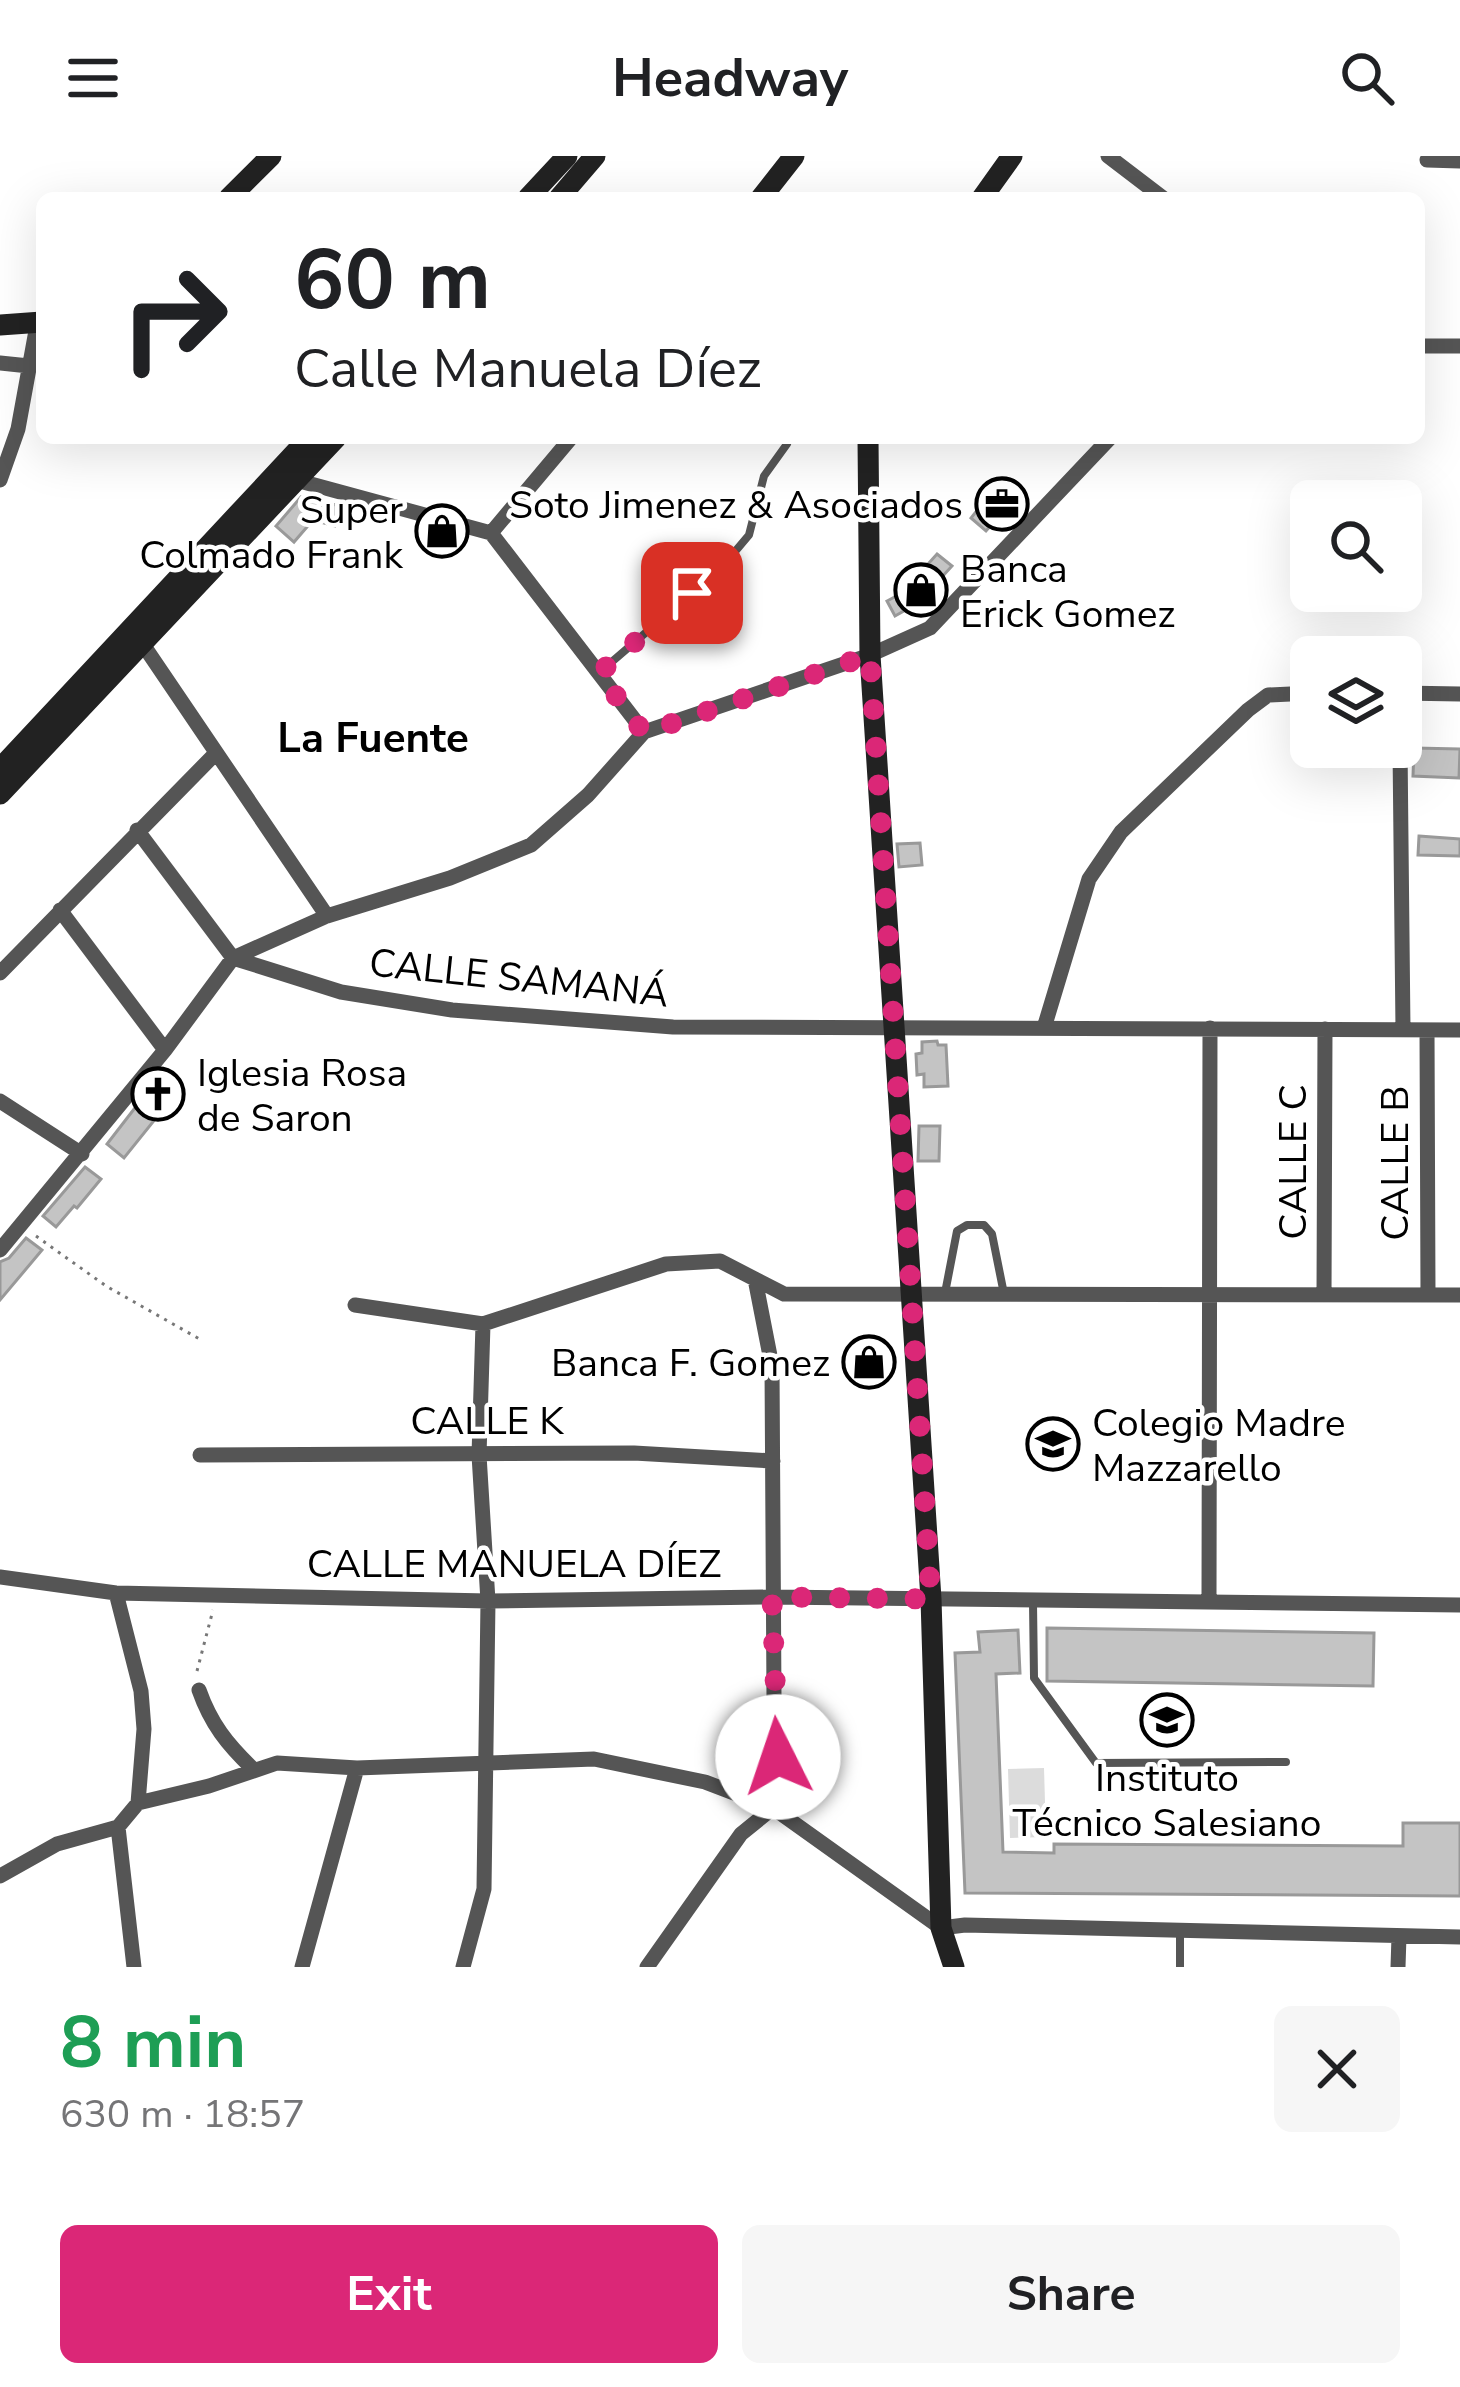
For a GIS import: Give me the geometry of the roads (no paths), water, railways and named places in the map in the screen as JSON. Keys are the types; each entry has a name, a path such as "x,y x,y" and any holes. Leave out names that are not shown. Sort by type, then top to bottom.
{"main road":[{"path":"235,192 271,156"},
{"path":"534,192 567,156"},
{"path":"564,192 595,156"},
{"path":"766,192 794,156"},
{"path":"986,192 1012,156"},
{"path":"0,325 36,323"},
{"path":"0,769 303,444"},
{"path":"0,794 330,444"},
{"path":"868,444 870,655 931,1599 941,1928 954,1967"}],"street":[{"path":"1108,156 1155,192"},
{"path":"1426,160 1460,161"},
{"path":"0,480 18,429 36,338"},
{"path":"1425,346 1460,346"},
{"path":"0,363 29,365"},
{"path":"491,533 567,444"},
{"path":"0,1250 165,1050 233,958 327,916 449,878 531,845 588,795 644,733 870,655 931,628 1104,444"},
{"path":"296,480 491,533 644,733"},
{"path":"142,643 327,916"},
{"path":"1422,693 1460,694"},
{"path":"1043,1028 1089,879 1121,832 1248,710 1268,695 1290,694"},
{"path":"2,965 216,753"},
{"path":"1400,768 1403,1030"},
{"path":"137,830 233,958"},
{"path":"61,910 165,1050"},
{"name":"CALLE SAMANÁ","path":"233,958 341,992 452,1010 673,1027 1460,1030"},
{"path":"1209,1602 1210,1028"},
{"name":"CALLE C","path":"1324,1294 1325,1029"},
{"name":"CALLE B","path":"1426,1030 1427,1295"},
{"path":"0,1101 82,1154"},
{"path":"355,1305 483,1324 666,1264 720,1261 784,1294 1460,1295"},
{"path":"647,1967 741,1834 773,1808 778,1757 772,1366 754,1279"},
{"path":"463,1967 484,1889 488,1601 479,1454 483,1324"},
{"name":"CALLE K","path":"200,1455 634,1453 773,1461"},
{"name":"CALLE MANUELA DÍEZ","path":"0,1577 116,1593 488,1601 772,1597 1460,1605"},
{"path":"0,1876 57,1844 118,1827 138,1803 144,1729 141,1690 116,1593"},
{"path":"199,1690 208,1718 253,1769"},
{"path":"138,1803 277,1763 357,1768 594,1759 705,1782 773,1808 941,1928 965,1924 1460,1937"},
{"path":"302,1967 357,1768"},
{"path":"118,1827 128,1966"},
{"path":"1398,1967 1400,1936"}],"lane":[{"path":"599,673 722,567 749,535 764,476 787,444"},
{"path":"945,1296 957,1231 967,1225 984,1226 992,1234 1004,1295"},
{"path":"1033,1600 1034,1678 1096,1762 1286,1762"},
{"path":"1180,1930 1180,1967"}],"place":[{"name":"Soto Jimenez & Asociados","path":"1002,504"},
{"name":"Super Colmado Frank","path":"442,531"},
{"name":"Banca Erick Gomez","path":"921,590"},
{"name":"Iglesia Rosa de Saron","path":"158,1094"},
{"name":"Banca F. Gomez","path":"869,1362"},
{"name":"Colegio Madre Mazzarello","path":"1053,1444"},
{"name":"Instituto Técnico Salesiano","path":"1167,1720"}],"district":[{"name":"La Fuente","path":"373,737"}]}
